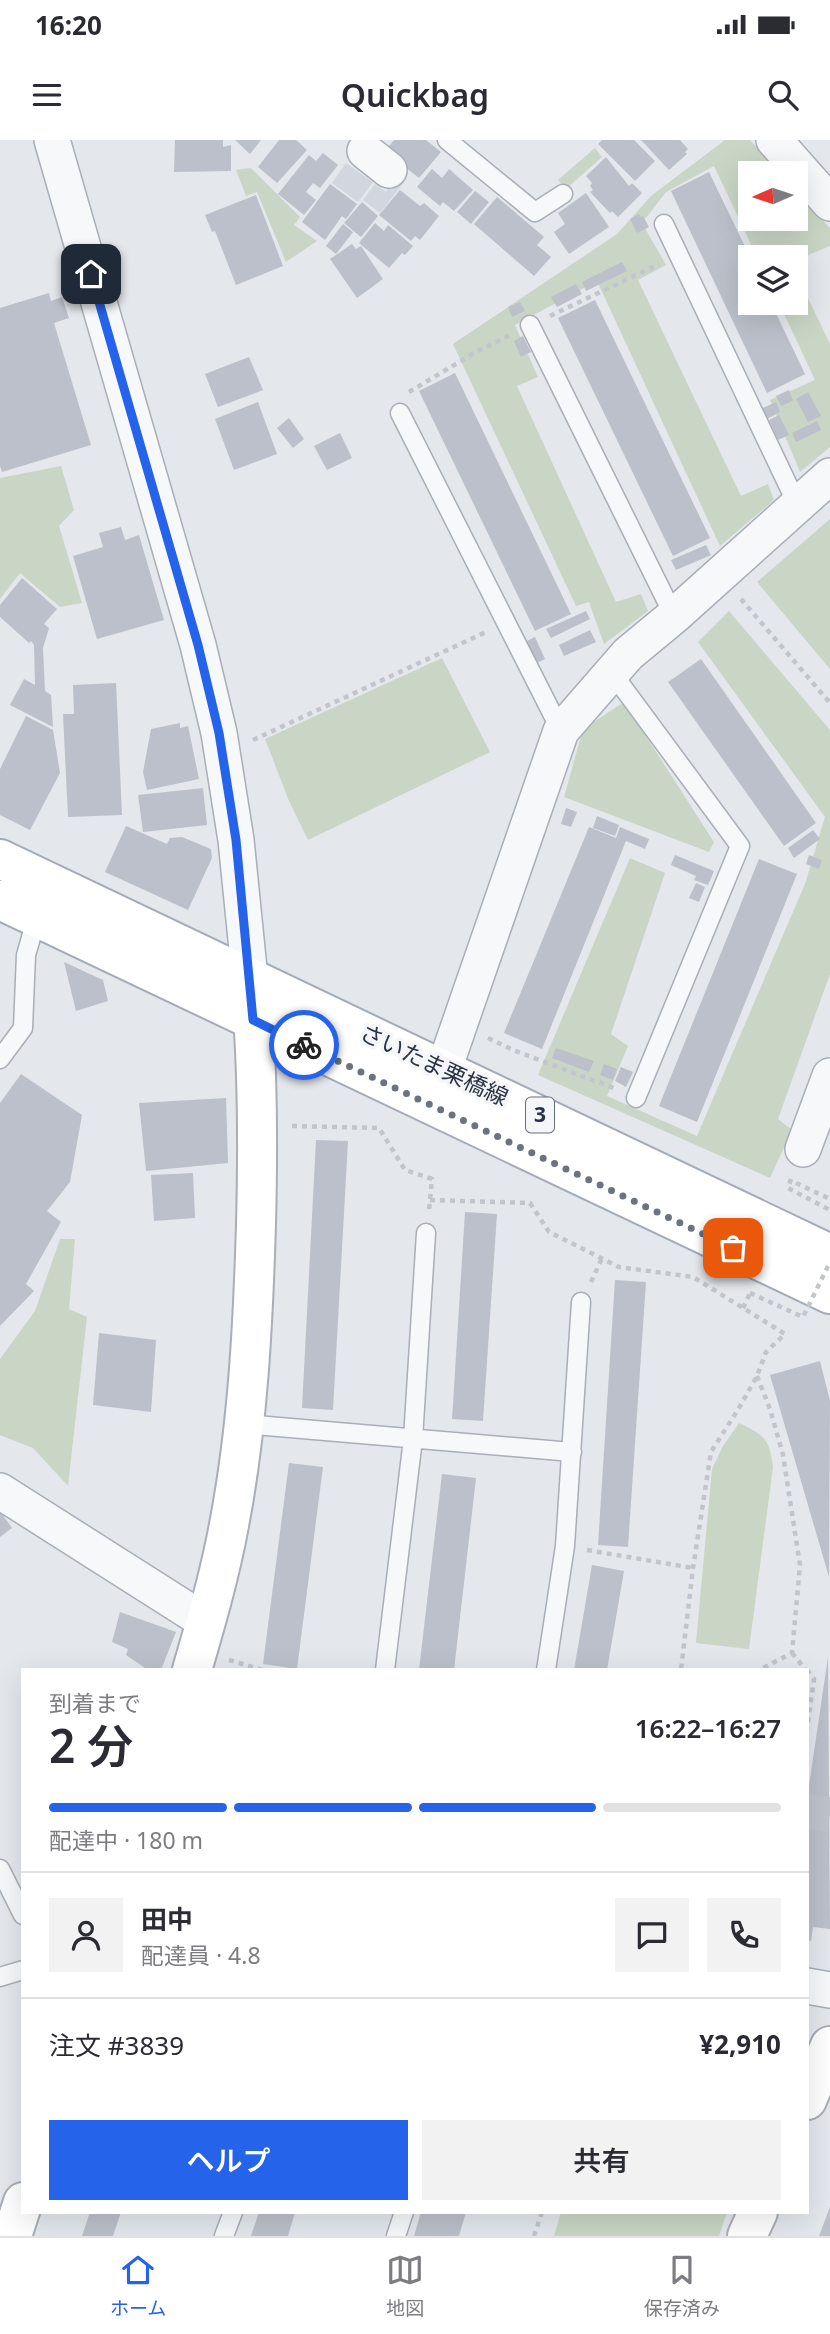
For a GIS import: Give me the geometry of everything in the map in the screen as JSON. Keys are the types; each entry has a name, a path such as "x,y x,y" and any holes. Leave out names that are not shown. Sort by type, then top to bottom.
{"main road":[{"name":"さいたま栗橋線","path":"0,859 830,1254"},
{"name":"さいたま栗橋線","path":"0,900 830,1294"},
{"path":"193,1668 229,1526 244,1424 253,1314 257,1176 250,978"},
{"path":"809,2095 830,2046"},
{"path":"12,2236 21,2208"},
{"path":"747,2236 757,2214"}],"street":[{"path":"52,140 198,645 222,755 236,840 250,978"},
{"path":"774,140 830,204"},
{"path":"444,1069 561,731 628,654 830,476"},
{"path":"797,1164 830,1076"},
{"path":"0,1491 206,1622"},
{"path":"809,1986 830,1990"}],"lane":[{"path":"447,140 536,212 563,194"},
{"path":"664,224 797,504"},
{"path":"530,325 674,616"},
{"path":"400,413 561,731"},
{"path":"613,674 740,846 636,1098"},
{"path":"0,1059 23,1028 26,955 37,917"},
{"path":"385,1668 413,1439 426,1233"},
{"path":"546,1668 565,1546 581,1302"},
{"path":"244,1424 572,1452"},
{"path":"0,1870 21,1911"},
{"path":"0,1977 21,1971"},
{"path":"224,2236 232,2214"},
{"path":"396,2236 403,2214"}],"path":[{"path":"720,574 830,703"},
{"path":"222,755 506,623"},
{"path":"460,1023 513,1050 636,1098"},
{"path":"256,1125 379,1128 405,1170 432,1178 426,1233"},
{"path":"797,1164 830,1199"},
{"path":"796,1192 830,1210"},
{"path":"430,1200 530,1203 549,1233 619,1267 693,1278 785,1334 765,1352 757,1376 711,1452 681,1668"},
{"path":"743,1308 750,1293 803,1317 830,1262"},
{"path":"757,1376 783,1455 800,1565 792,1653 804,1668"},
{"path":"565,1546 693,1568"},
{"path":"763,1668 792,1653"},
{"path":"809,1673 814,1679 809,1715"},
{"path":"534,2236 541,2214"}],"shaded area":[{"path":"346,163 373,182 358,202 332,183"},
{"path":"397,177 404,182 380,213 363,200 375,184 386,192"}],"green space":[{"path":"725,140 750,140 769,161 738,161 738,217 714,166 666,192 642,223 666,265 638,280 741,496 768,484 774,500 720,546 597,281 515,325 538,377 517,386 616,602 641,594 648,611 604,644 589,602 576,606 453,344 617,234 651,196"},
{"path":"595,148 602,157 566,189 558,180"},
{"path":"251,168 300,217 294,225 317,241 286,262 257,192 246,196 236,170"},
{"path":"808,204 830,228 830,246 808,255 808,245 751,245 745,231 808,231"},
{"path":"808,298 830,344 830,447 800,472 770,400 815,380 785,315 808,315"},
{"path":"61,466 74,510 59,526 82,603 60,607 20,573 0,599 0,478"},
{"path":"830,519 830,669 757,582"},
{"path":"729,611 830,730 830,974 778,1119 792,1130 770,1178 538,1075 630,858 665,873 611,1034 628,1046 607,1096 697,1136 805,884 825,817 698,642"},
{"path":"442,658 490,752 308,840 289,801 265,739"},
{"path":"624,702 714,842 709,852 564,797 583,729"},
{"path":"60,1239 75,1239 69,1309 87,1317 68,1486 33,1448 0,1435 0,1359 35,1311"},
{"path":"739,1423 764,1439 770,1450 773,1467 749,1649 696,1643 712,1469 723,1446"},
{"path":"560,2214 726,2214 719,2236 554,2236"}],"building":[{"path":"175,140 223,140 223,147 231,145 231,171 174,172"},
{"path":"235,140 261,140 250,154"},
{"path":"279,140 296,140 307,150 277,183 258,167"},
{"path":"394,140 426,140 441,152 419,178 385,151"},
{"path":"602,140 634,140 655,161 635,181 598,144"},
{"path":"641,140 680,140 688,149 685,152 687,154 669,170"},
{"path":"323,153 338,165 320,188 313,183 306,192 316,200 304,215 278,194 309,155 316,161"},
{"path":"606,157 629,186 632,183 642,193 618,217 612,211 610,213 590,192 593,190 590,186 592,183 586,176"},
{"path":"432,169 442,178 449,169 473,190 454,211 443,202 440,206 417,187"},
{"path":"709,172 744,245 738,245 738,315 777,315 805,374 767,393 671,191"},
{"path":"330,184 357,204 346,219 342,216 325,240 302,222"},
{"path":"400,190 420,206 424,203 439,216 420,240 415,236 411,241 379,215"},
{"path":"475,191 489,202 471,224 457,212"},
{"path":"586,193 609,227 569,254 554,232 565,224 558,213"},
{"path":"256,195 283,266 236,285 215,231 212,232 205,215"},
{"path":"497,197 544,237 537,245 551,257 534,276 474,224"},
{"path":"362,202 378,216 361,237 344,223"},
{"path":"639,214 649,227 637,233 630,219"},
{"path":"375,223 384,231 388,225 413,246 405,255 402,253 389,268 359,243"},
{"path":"343,224 353,232 336,254 326,246"},
{"path":"352,244 356,249 361,246 383,279 357,298 330,259"},
{"path":"622,262 627,271 586,291 582,282"},
{"path":"576,284 582,294 557,307 551,297"},
{"path":"49,293 51,301 62,297 69,318 54,323 91,445 2,472 0,308"},
{"path":"595,300 710,538 673,556 558,318"},
{"path":"520,302 525,311 512,317 508,307"},
{"path":"523,336 531,352 521,357 514,341"},
{"path":"249,357 263,390 218,407 205,374"},
{"path":"455,373 571,614 535,631 419,391"},
{"path":"789,390 793,401 781,406 776,396"},
{"path":"808,392 821,416 808,422 796,399"},
{"path":"258,402 277,454 234,470 215,419"},
{"path":"776,402 780,412 767,419 761,409"},
{"path":"779,415 789,435 778,440 769,420"},
{"path":"289,418 304,439 293,448 277,428"},
{"path":"817,421 821,430 796,442 792,433"},
{"path":"340,433 352,458 327,470 314,446"},
{"path":"121,527 125,540 139,535 164,620 97,639 73,556 103,547 99,533"},
{"path":"706,545 711,555 676,570 671,560"},
{"path":"22,578 57,609 44,624 49,628 43,648 45,691 51,695 53,727 10,705 24,679 35,685 34,645 0,617 0,605"},
{"path":"586,611 590,619 551,638 546,629"},
{"path":"590,630 596,642 564,656 559,645"},
{"path":"535,637 545,659 535,664 525,642"},
{"path":"701,659 816,823 784,846 668,682"},
{"path":"116,683 122,815 68,817 63,714 74,714 73,685"},
{"path":"26,716 53,730 60,773 30,830 0,815 0,769"},
{"path":"180,723 180,728 188,726 199,779 147,790 143,772 151,729"},
{"path":"203,788 207,825 143,832 138,795"},
{"path":"566,808 577,812 571,827 561,824"},
{"path":"597,816 619,825 615,836 593,828"},
{"path":"126,826 167,844 170,838 182,837 211,849 212,858 188,910 105,872"},
{"path":"589,827 616,838 620,827 649,839 645,849 626,841 542,1049 504,1033"},
{"path":"813,830 820,839 794,858 788,848"},
{"path":"675,855 714,871 708,885 694,880 696,876 671,865"},
{"path":"809,855 822,860 819,869 806,864"},
{"path":"759,859 797,874 697,1122 659,1106"},
{"path":"696,883 705,887 699,902 689,898"},
{"path":"64,962 103,980 108,1001 76,1011"},
{"path":"556,1048 594,1061 589,1072 552,1058"},
{"path":"604,1064 617,1069 613,1080 600,1075"},
{"path":"621,1067 633,1072 626,1087 615,1081"},
{"path":"21,1074 82,1115 70,1182 47,1211 61,1222 26,1284 34,1291 0,1326 0,1103"},
{"path":"226,1098 228,1163 146,1171 139,1103"},
{"path":"316,1140 348,1141 333,1410 302,1408"},
{"path":"193,1173 195,1218 154,1221 151,1175"},
{"path":"465,1212 497,1214 483,1421 452,1419"},
{"path":"615,1280 646,1282 628,1547 598,1545"},
{"path":"99,1333 156,1340 151,1412 93,1405"},
{"path":"820,1361 830,1401 829,1577 770,1375"},
{"path":"289,1463 323,1467 297,1668 263,1664"},
{"path":"442,1474 476,1478 454,1668 419,1668"},
{"path":"0,1511 12,1528 0,1537"},
{"path":"592,1565 624,1571 607,1668 574,1668"},
{"path":"120,1612 176,1632 162,1668 145,1668 126,1655 128,1649 112,1642"},
{"path":"828,1657 830,1929 813,1927 811,1941 809,1940 809,1785"},
{"path":"830,2207 830,2236 819,2236"},
{"path":"89,2214 120,2214 113,2236 82,2236"},
{"path":"258,2214 294,2214 288,2236 251,2236"},
{"path":"420,2214 465,2214 459,2236 414,2236"}],"tunnel":[{"path":"809,1811 830,1815"}],"way so far":[{"path":"304,1045 733,1248"}],"route":[{"path":"91,274 198,645 219,733 236,840 253,1020 304,1045"}]}
